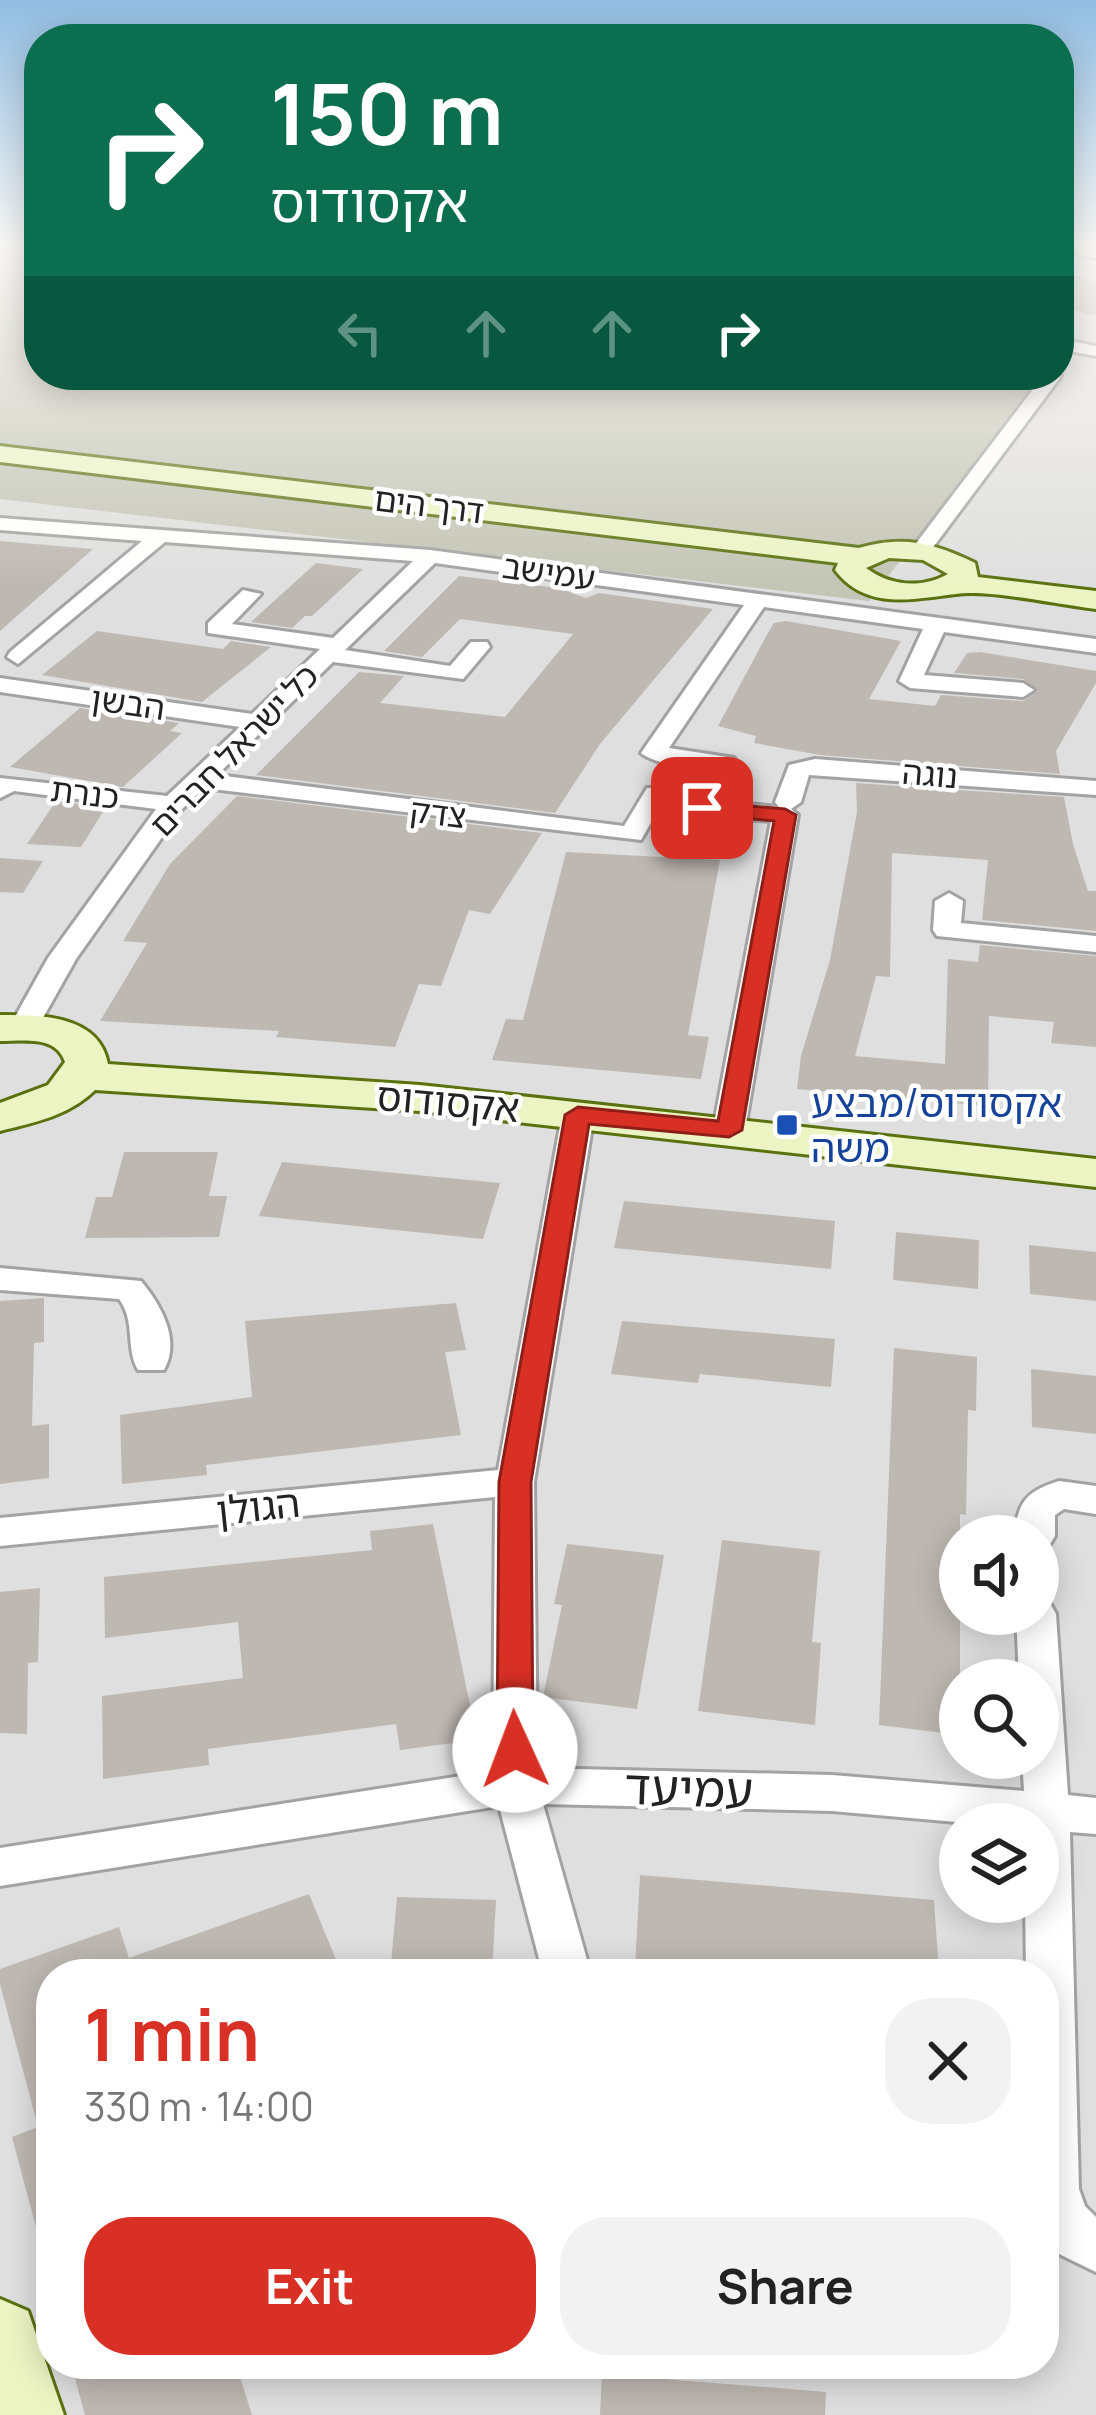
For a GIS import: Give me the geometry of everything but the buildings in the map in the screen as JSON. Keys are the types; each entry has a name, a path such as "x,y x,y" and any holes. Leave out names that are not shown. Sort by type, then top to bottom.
{"street":[{"path":"921,550 1042,390"},
{"name":"דרך הים","path":"0,454 855,564"},
{"name":"דרך הים","path":"0,466 855,564"},
{"name":"עמישב","path":"0,524 430,556 1096,646"},
{"path":"18,657 161,536"},
{"path":"1096,584 959,577 896,591 862,581 855,564 887,549 921,550 945,556 959,577 1096,600"},
{"name":"כל ישראל חברים","path":"12,1027 173,804 430,556"},
{"path":"250,594 216,628 454,674 479,647"},
{"path":"725,763 653,753 760,599"},
{"path":"938,623 910,681 1023,690"},
{"name":"הבשן","path":"0,685 256,722"},
{"name":"נוגה","path":"788,802 797,770 815,766 1096,788"},
{"name":"צדק","path":"197,780 632,835 656,793"},
{"name":"כנרת","path":"0,791 8,784 173,804"},
{"path":"694,831 702,808 785,815 729,1130"},
{"path":"950,901 947,930 1096,944"},
{"path":"0,1117 63,1099 86,1076 89,1061 84,1047 70,1036 12,1027"},
{"name":"אקסודוס","path":"86,1076 420,1098 1096,1173"},
{"path":"563,1959 516,1785 515,1482 578,1115"},
{"path":"0,1279 129,1289 148,1313 152,1362"},
{"name":"הגולן","path":"0,1532 515,1482"},
{"path":"1036,1515 1036,1508 1059,1495 1096,1500"},
{"path":"1037,1635 1046,1803"},
{"name":"עמיעד","path":"0,1867 516,1785 832,1793 966,1803"},
{"name":"עמיעד","path":"1059,1811 1096,1816"},
{"path":"1048,1923 1049,1959"},
{"path":"1059,2216 1079,2239 1096,2246"},
{"path":"0,2339 23,2415"}],"shaded area":[{"path":"0,362 24,362 24,390 1074,390 1074,362 1096,362 1096,2415 0,2415"},
{"path":"0,362 24,362 24,390 1032,390 869,601 0,499"}],"place":[{"name":"אקסודוס/מבצע משה","path":"787,1125"}],"route":[{"path":"515,1750 515,1482 578,1115 729,1130 785,815 702,808"}]}
